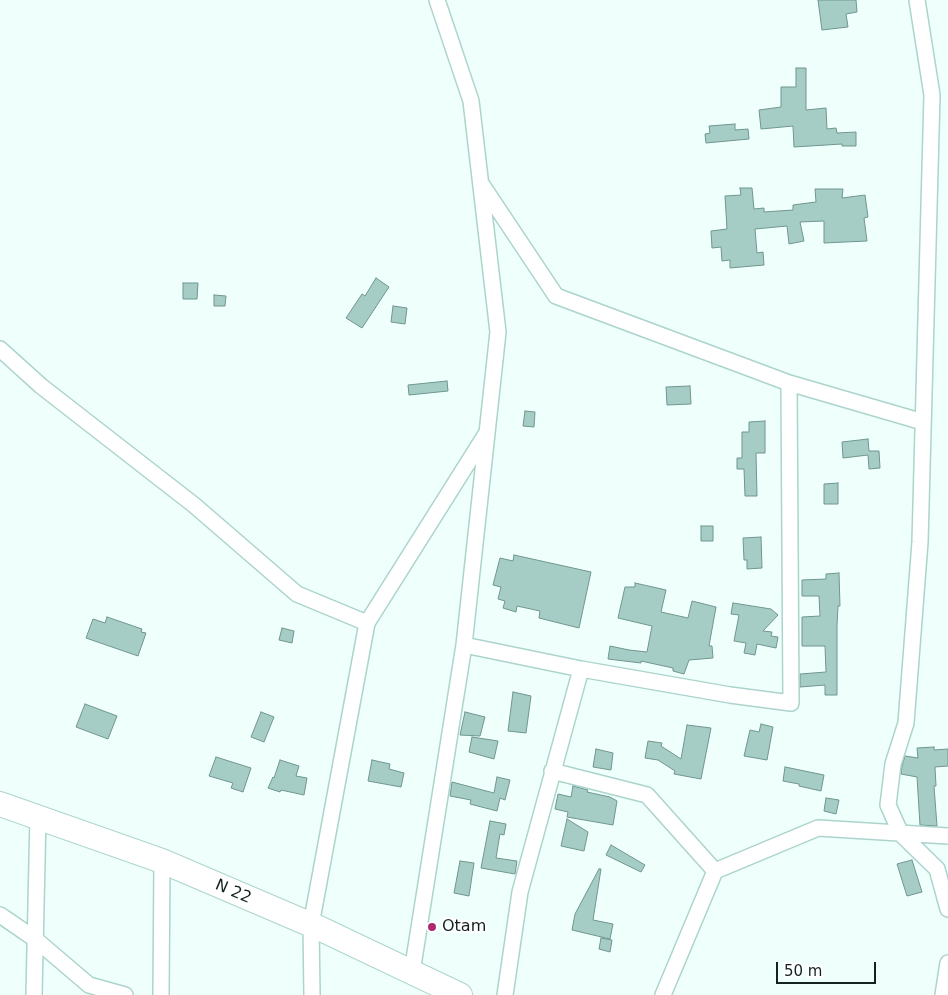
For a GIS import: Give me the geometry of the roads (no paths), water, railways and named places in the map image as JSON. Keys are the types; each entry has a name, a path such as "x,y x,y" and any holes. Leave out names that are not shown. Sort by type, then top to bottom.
{"main road":[{"name":"N 22","path":"0,804 162,861 311,925 460,995"}],"street":[{"path":"412,972 464,644 498,332 470,101 436,0"},
{"path":"917,0 932,95 920,542 906,723 893,764 888,805 901,834 937,869 948,909"},
{"path":"480,182 556,296 789,383 923,422"},
{"path":"0,349 41,386 194,504 298,594 367,624"},
{"path":"464,644 581,669 730,695 791,703 789,383"},
{"path":"312,995 311,925 367,624 488,430"},
{"path":"505,995 520,892 581,669"},
{"path":"552,771 647,796 716,871"},
{"path":"34,995 38,816"},
{"path":"663,995 716,871 818,828 948,836"},
{"path":"161,995 162,861"},
{"path":"0,915 35,939 89,985 125,995"},
{"path":"943,995 948,963"}],"place":[{"name":"Otam","path":"432,927"}]}
